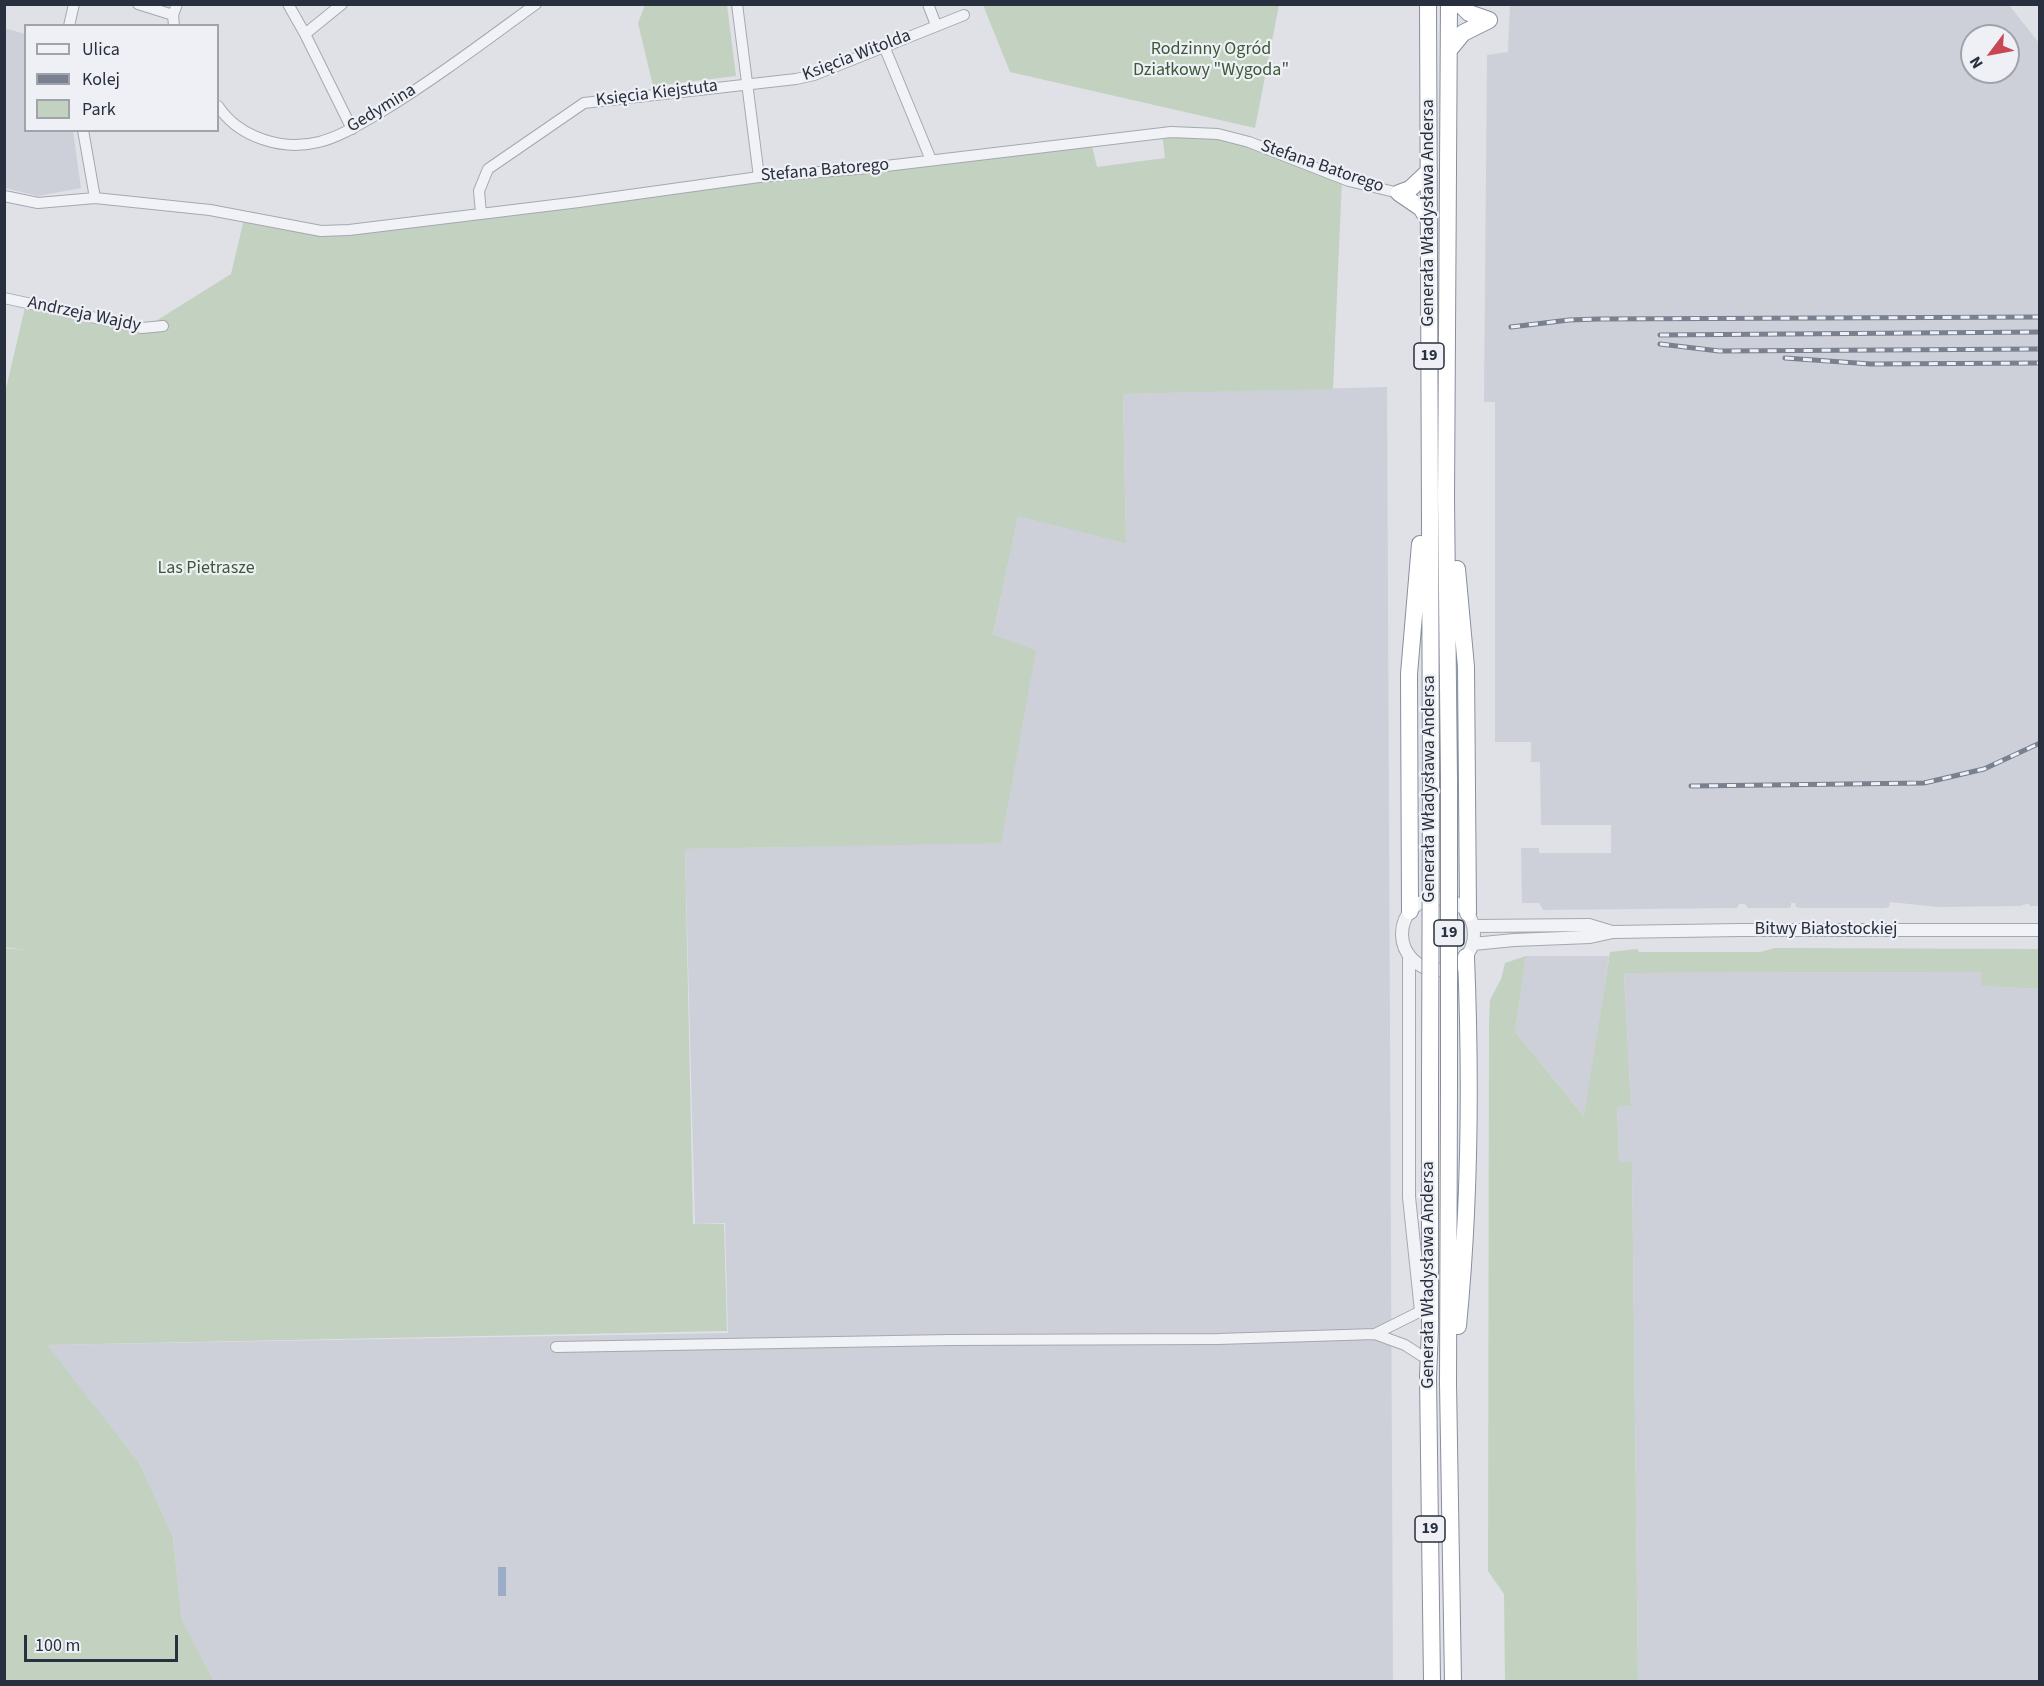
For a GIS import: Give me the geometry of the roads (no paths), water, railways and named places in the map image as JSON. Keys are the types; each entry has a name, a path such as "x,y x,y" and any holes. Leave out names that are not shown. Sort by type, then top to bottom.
{"highway":[{"name":"Generała Władysława Andersa","path":"1428,4 1428,219 1449,780 1449,1383 1453,1682"},
{"name":"Generała Władysława Andersa","path":"1432,1682 1428,1377 1431,781 1449,4"},
{"path":"1449,50 1463,33 1490,20 1469,13 1460,4"},
{"path":"1399,194 1410,189 1429,171"},
{"path":"1399,194 1420,208 1428,219"},
{"path":"1410,911 1408,749 1410,651 1421,529 1438,495"},
{"path":"1438,495 1453,528 1466,668 1470,919"},
{"path":"1449,1383 1456,1351 1466,1223 1470,950"},
{"path":"1421,1311 1422,1356 1428,1377"}],"street":[{"path":"69,24 74,4"},
{"path":"138,4 175,15"},
{"path":"288,4 352,129"},
{"path":"305,34 342,4"},
{"name":"Gedymina","path":"219,107 236,125 248,133 279,144 307,145 321,142 352,129 404,98 536,4"},
{"path":"738,4 759,177"},
{"path":"928,4 936,25"},
{"name":"Księcia Witolda","path":"747,83 796,79 814,75 964,15"},
{"path":"884,46 931,160"},
{"name":"Księcia Kiejstuta","path":"481,213 479,191 488,169 584,103 747,83"},
{"path":"83,132 95,198"},
{"name":"Stefana Batorego","path":"4,196 38,203 95,198 245,215 283,225 321,231 349,230 759,177 869,168 1171,132 1218,134 1249,142 1349,181 1399,194"},
{"name":"Andrzeja Wajdy","path":"4,298 142,328 163,326"},
{"path":"1375,1334 1421,1311 1409,1197 1409,956 1402,941 1403,924 1410,911 1417,905 1435,898 1453,901 1470,919 1470,950 1454,967 1437,970 1421,966 1409,956"},
{"name":"Bitwy Białostockiej","path":"1470,919 1589,925 1613,932"},
{"name":"Bitwy Białostockiej","path":"1470,950 1514,940 1590,937 1613,932 2040,930"},
{"path":"556,1347 950,1340 1218,1339 1375,1334 1405,1345 1422,1356"}],"water":[{"path":"498,1567 506,1567 506,1596 498,1596"}],"railway":[{"path":"1511,327 1598,319 2040,317"},
{"path":"1660,335 2040,332"},
{"path":"1660,344 1719,351 2040,349"},
{"path":"1785,358 1871,364 2040,363"},
{"path":"1691,786 1924,783 1984,769 2040,743"}],"park label":[{"name":"Rodzinny Ogród Działkowy \"Wygoda\"","path":"1211,60"},
{"name":"Las Pietrasze","path":"206,569"}]}
